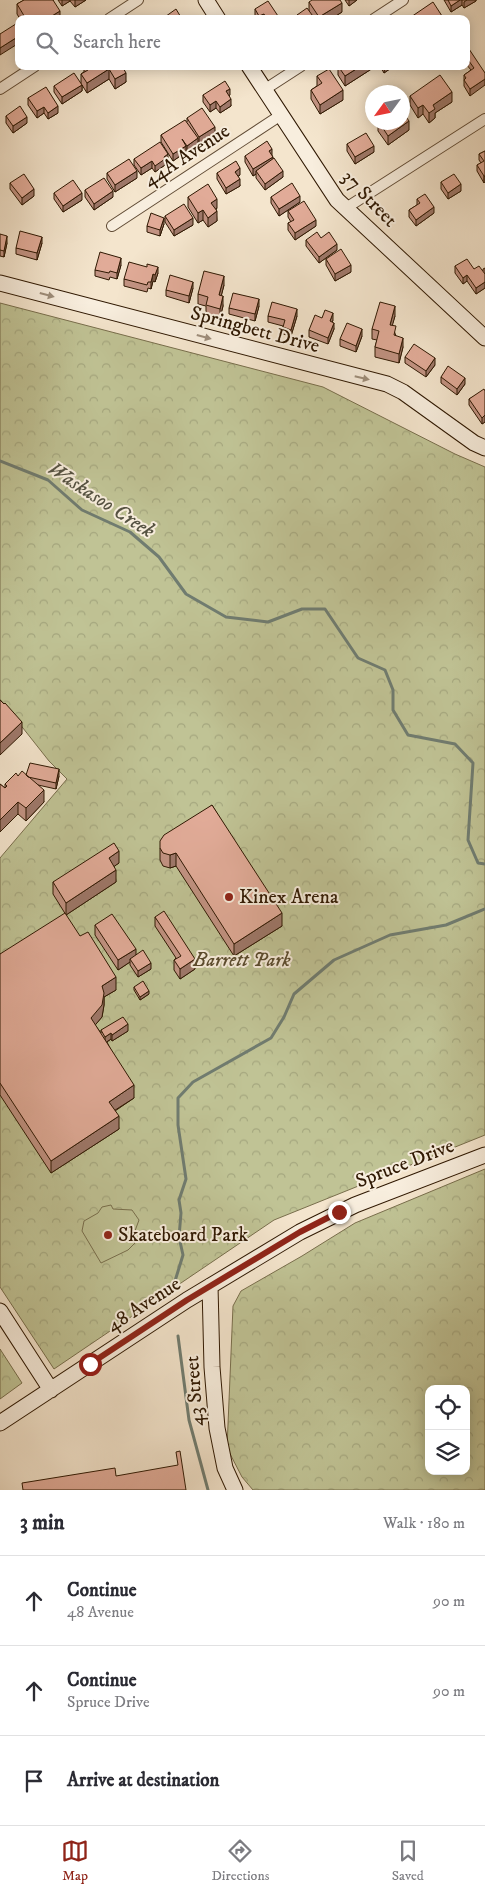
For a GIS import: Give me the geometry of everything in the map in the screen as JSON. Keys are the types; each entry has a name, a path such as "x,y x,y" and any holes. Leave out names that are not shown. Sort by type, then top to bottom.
{"street":[{"path":"115,15 138,0"},
{"path":"206,0 215,15"},
{"path":"380,15 403,0"},
{"path":"0,89 29,70"},
{"name":"37 Street","path":"252,70 329,189 346,208 482,330"},
{"path":"264,90 295,70"},
{"name":"44A Avenue","path":"112,226 281,115"},
{"path":"346,208 485,119"},
{"name":"Springbett Drive","path":"0,283 387,384 403,392 474,443 485,448"},
{"name":"Spruce Drive","path":"210,1286 319,1221 355,1205 485,1155"},
{"name":"48 Avenue","path":"0,1423 210,1286"},
{"name":"43 Street","path":"210,1286 212,1366 217,1428 225,1468 235,1490"},
{"path":"0,1311 51,1390"}],"green space":[{"name":"Barrett Park","path":"0,303 323,387 455,454 485,467 485,1135 274,1220 54,1369 0,1287 0,858 67,779 49,761 0,699"},
{"path":"485,1169 485,1490 253,1490 242,1477 227,1448 233,1306 241,1291 355,1223"},
{"name":"Skateboard Park","path":"111,1205 113,1209 132,1210 139,1220 132,1239 135,1243 128,1250 101,1263 82,1231 84,1221 98,1213 102,1207"},
{"path":"0,1349 22,1383 0,1399"}],"building":[{"path":"24,0 53,0 60,11 54,15 24,15 17,4"},
{"path":"312,0 340,0 342,3 322,15 318,15 309,2"},
{"path":"448,0 460,0 451,6"},
{"path":"268,1 277,15 258,15 255,9"},
{"path":"433,2 441,15 414,15"},
{"path":"307,8 312,15 297,15"},
{"path":"176,9 180,15 168,15"},
{"path":"15,25 15,39 0,48 0,34"},
{"path":"470,50 485,73 485,79 470,89 464,80 466,78 464,75 474,68 470,62"},
{"path":"88,70 107,70 87,83 81,74"},
{"path":"110,70 124,70 126,73 115,79"},
{"path":"330,70 343,90 320,105 311,90 322,83 317,76"},
{"path":"341,70 355,70 345,76"},
{"path":"74,73 82,85 62,97 54,86"},
{"path":"440,75 452,92 433,105 435,109 429,113 423,105 418,108 410,96"},
{"path":"225,81 230,89 226,91 231,99 220,107 216,101 210,105 203,95"},
{"path":"46,87 58,106 48,113 44,107 37,111 28,98"},
{"path":"20,106 27,117 13,126 6,116"},
{"path":"202,108 215,127 199,137 187,118"},
{"path":"185,120 198,138 187,146 182,139 186,146 173,154 161,135"},
{"path":"384,130 396,130 388,136"},
{"path":"366,133 374,146 355,157 347,144"},
{"path":"267,141 272,149 269,151 273,157 253,169 245,156"},
{"path":"160,142 168,154 164,157 165,159 155,166 152,161 141,168 134,159"},
{"path":"485,151 484,176 477,165 484,161 479,154"},
{"path":"274,158 283,171 265,184 256,171"},
{"path":"129,159 137,171 115,185 107,173"},
{"path":"236,161 240,168 235,172 240,179 226,188 217,173"},
{"path":"24,174 34,189 22,198 10,183"},
{"path":"454,174 461,184 448,193 441,182"},
{"path":"104,178 113,191 94,204 85,190"},
{"path":"73,180 82,193 63,206 54,193"},
{"path":"292,183 300,196 279,209 271,197"},
{"path":"208,184 217,199 211,203 217,211 208,218 203,210 198,213 188,197"},
{"path":"425,194 434,207 416,220 409,210 420,203 417,199"},
{"path":"304,201 316,220 295,233 288,223 294,220 288,211"},
{"path":"184,204 193,218 174,230 165,216"},
{"path":"151,213 164,218 160,230 147,226"},
{"path":"20,231 42,237 37,253 16,248"},
{"path":"317,232 321,238 329,232 337,244 319,257 306,240"},
{"path":"0,234 7,236 4,251 0,250"},
{"path":"341,249 351,265 335,274 326,259"},
{"path":"100,252 121,258 117,273 95,270"},
{"path":"467,259 474,269 479,266 485,274 485,282 476,288 467,275 463,278 455,266"},
{"path":"129,262 147,267 147,264 158,267 155,275 153,274 151,282 148,282 147,285 124,279"},
{"path":"204,271 224,276 219,295 223,296 220,309 206,305 208,297 198,294"},
{"path":"170,275 193,282 189,296 166,290"},
{"path":"233,293 259,299 255,314 229,308"},
{"path":"272,302 297,309 291,330 283,327 285,320 268,316"},
{"path":"380,302 395,306 390,325 396,326 394,335 403,338 399,354 375,347 379,331 372,329"},
{"path":"325,310 333,313 330,321 334,323 328,338 309,330 315,315 322,318"},
{"path":"347,323 362,329 356,346 340,339"},
{"path":"414,344 435,358 426,371 405,357"},
{"path":"448,366 465,378 457,389 441,377"},
{"path":"484,389 485,415 482,418 469,399"},
{"path":"0,700 22,722 0,743"},
{"path":"30,763 59,769 56,783 28,777 26,775"},
{"path":"22,771 44,790 26,808 18,802 0,820 0,784 5,788 7,786 5,784 16,773 18,776"},
{"name":"Kinex Arena","path":"212,805 282,913 234,944 176,853 170,855 163,853 160,848 160,841 164,835"},
{"path":"114,843 119,851 109,858 116,870 66,903 53,882"},
{"path":"164,911 195,959 180,969 174,960 181,956 155,917"},
{"path":"65,913 80,936 88,932 116,977 102,986 104,993 102,1005 91,1018 134,1085 109,1102 119,1116 51,1161 0,1083 0,954"},
{"path":"112,914 136,949 118,960 95,925"},
{"path":"143,950 151,963 138,971 130,959"},
{"path":"143,981 149,991 140,997 134,987"},
{"path":"123,1017 128,1024 112,1035 111,1033 105,1037 101,1030"},
{"path":"180,1451 186,1490 23,1490 22,1483 115,1468 116,1476 178,1465 176,1452"}],"waterway":[{"name":"Waskasoo Creek","path":"0,461 48,480 82,510 130,532 159,557 186,594 226,617 268,622 302,609 325,609 358,658 385,670 393,690 393,710 408,735 455,744 473,763 468,840 478,863 485,864"},
{"name":"Waskasoo Creek","path":"175,1281 183,1255 179,1237 181,1213 179,1200 186,1179 178,1125 178,1098 193,1082 271,1038 284,1017 294,994 334,960 390,935 446,925 485,909"},
{"name":"Waskasoo Creek","path":"178,1336 189,1420 208,1490"}],"place":[{"name":"Kinex Arena","path":"229,897"},
{"name":"Skateboard Park","path":"108,1235"}],"route":[{"path":"90,1364 187,1300 300,1232 339,1212"}]}
